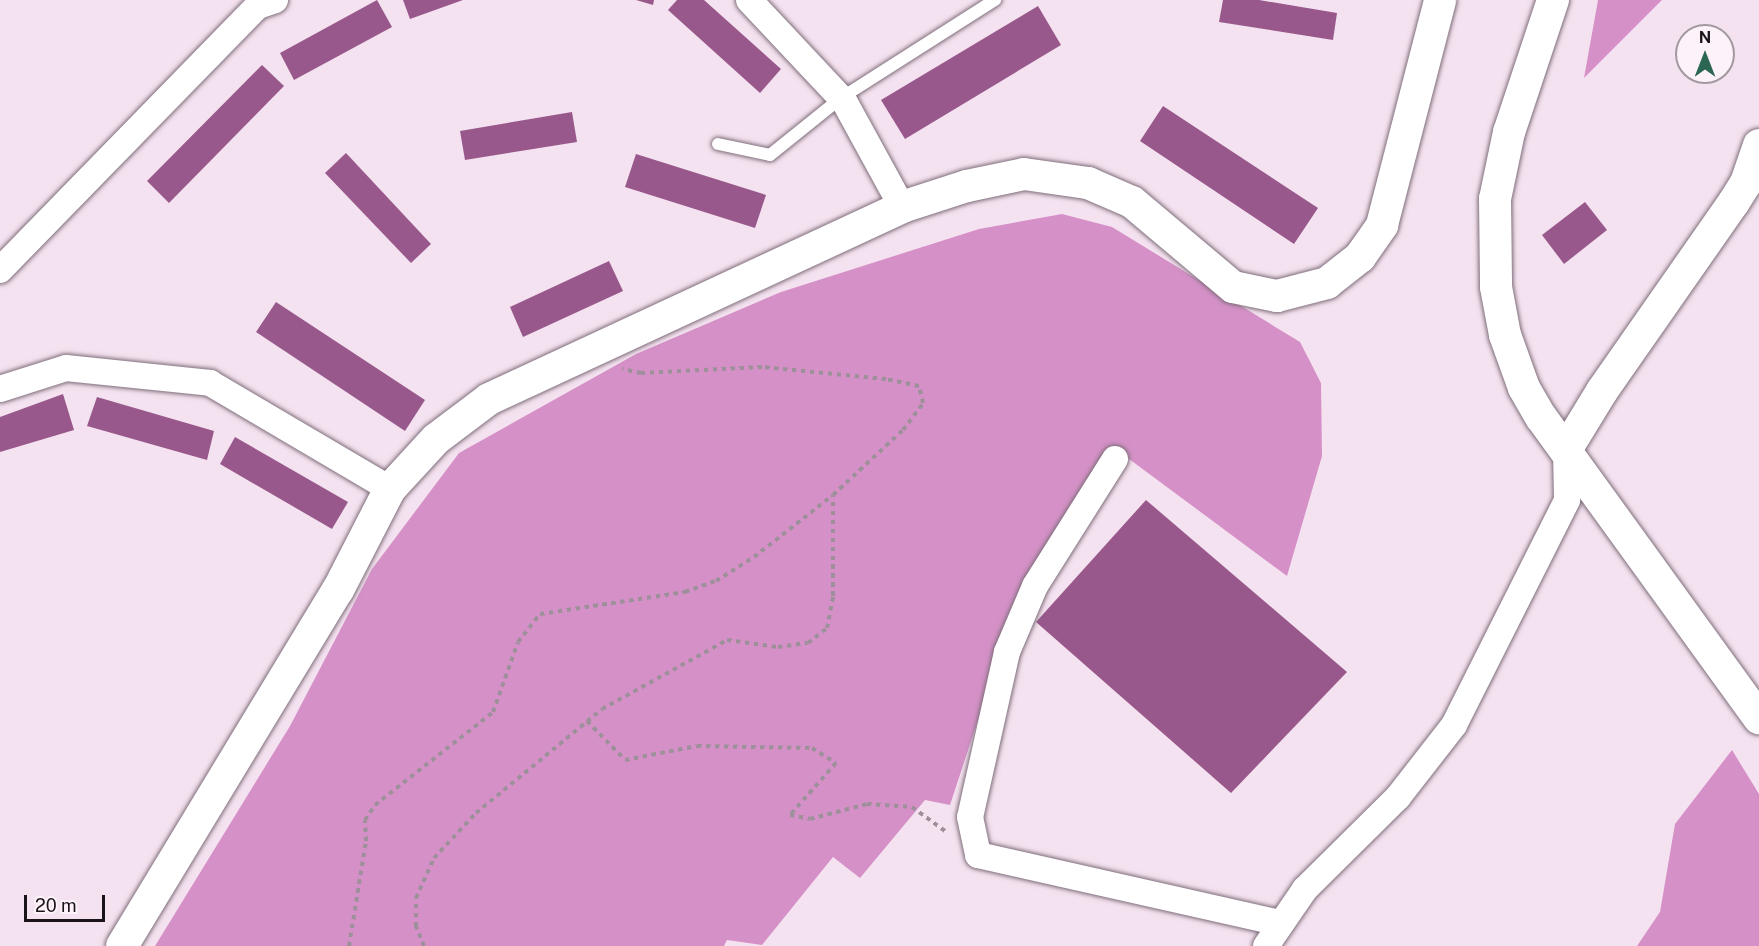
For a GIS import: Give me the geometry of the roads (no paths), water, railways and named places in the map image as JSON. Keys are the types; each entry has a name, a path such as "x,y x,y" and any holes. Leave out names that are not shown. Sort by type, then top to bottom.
{"street":[{"path":"0,270 258,6 275,0"},
{"path":"749,0 841,98 902,207"},
{"path":"122,946 338,590 390,489 436,438 489,399 902,207 967,186 1024,174 1088,183 1132,202 1233,287 1277,296 1327,283 1360,257 1382,225 1440,0"},
{"path":"1553,0 1509,132 1495,199 1494,254 1500,310 1524,388 1597,496 1759,718"},
{"path":"1266,946 1279,923 1330,861 1405,789 1454,725 1567,500 1566,450 1602,392 1734,202 1759,145"},
{"path":"0,389 66,368 210,383 390,489"},
{"path":"1115,459 1035,586 1007,652 970,817 978,855 1279,923"}],"lane":[{"path":"718,144 770,155 841,98 995,0"}]}
